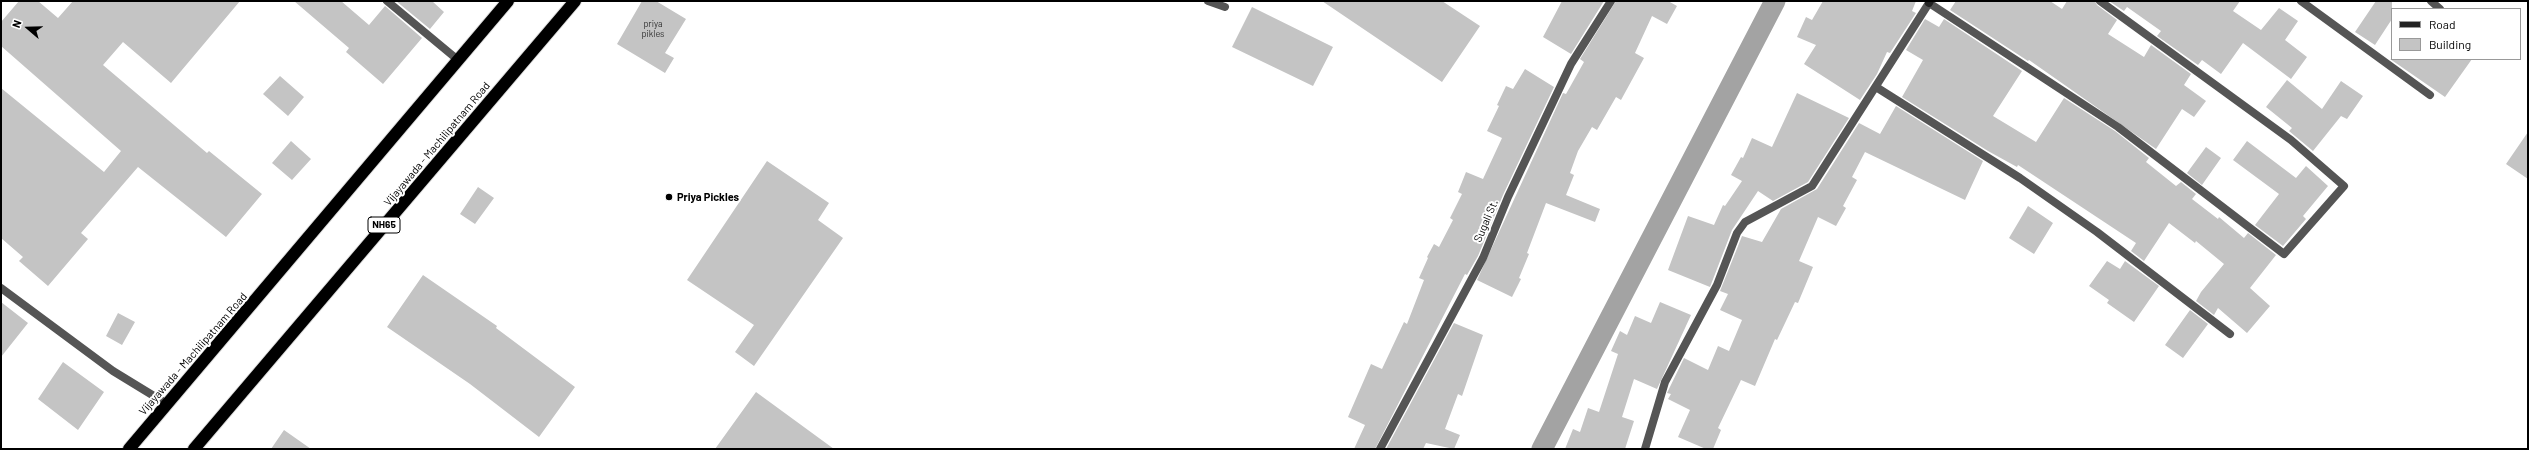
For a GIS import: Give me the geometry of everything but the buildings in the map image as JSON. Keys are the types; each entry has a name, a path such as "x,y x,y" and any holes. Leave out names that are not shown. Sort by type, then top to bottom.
{"highway":[{"name":"Vijayawada - Machilipatnam Road","path":"129,449 508,1"},
{"name":"Vijayawada - Machilipatnam Road","path":"194,449 575,1"}],"street":[{"path":"387,1 458,60"},
{"path":"1208,1 1225,7"},
{"name":"Sugali St.","path":"1380,449 1483,258 1508,197 1571,64 1611,1"},
{"path":"1645,449 1665,382 1717,285 1737,233 1745,222 1812,186 1930,2 2118,127 2284,254 2344,186 2291,140 2100,1"},
{"path":"2301,1 2430,95"},
{"path":"2431,1 2439,8"},
{"path":"1876,87 2027,183 2098,232 2230,334"},
{"path":"1,288 113,370 167,404"}],"waterway":[{"path":"1542,449 1775,1"}],"place":[{"name":"Priya Pickles","path":"669,197"}]}
